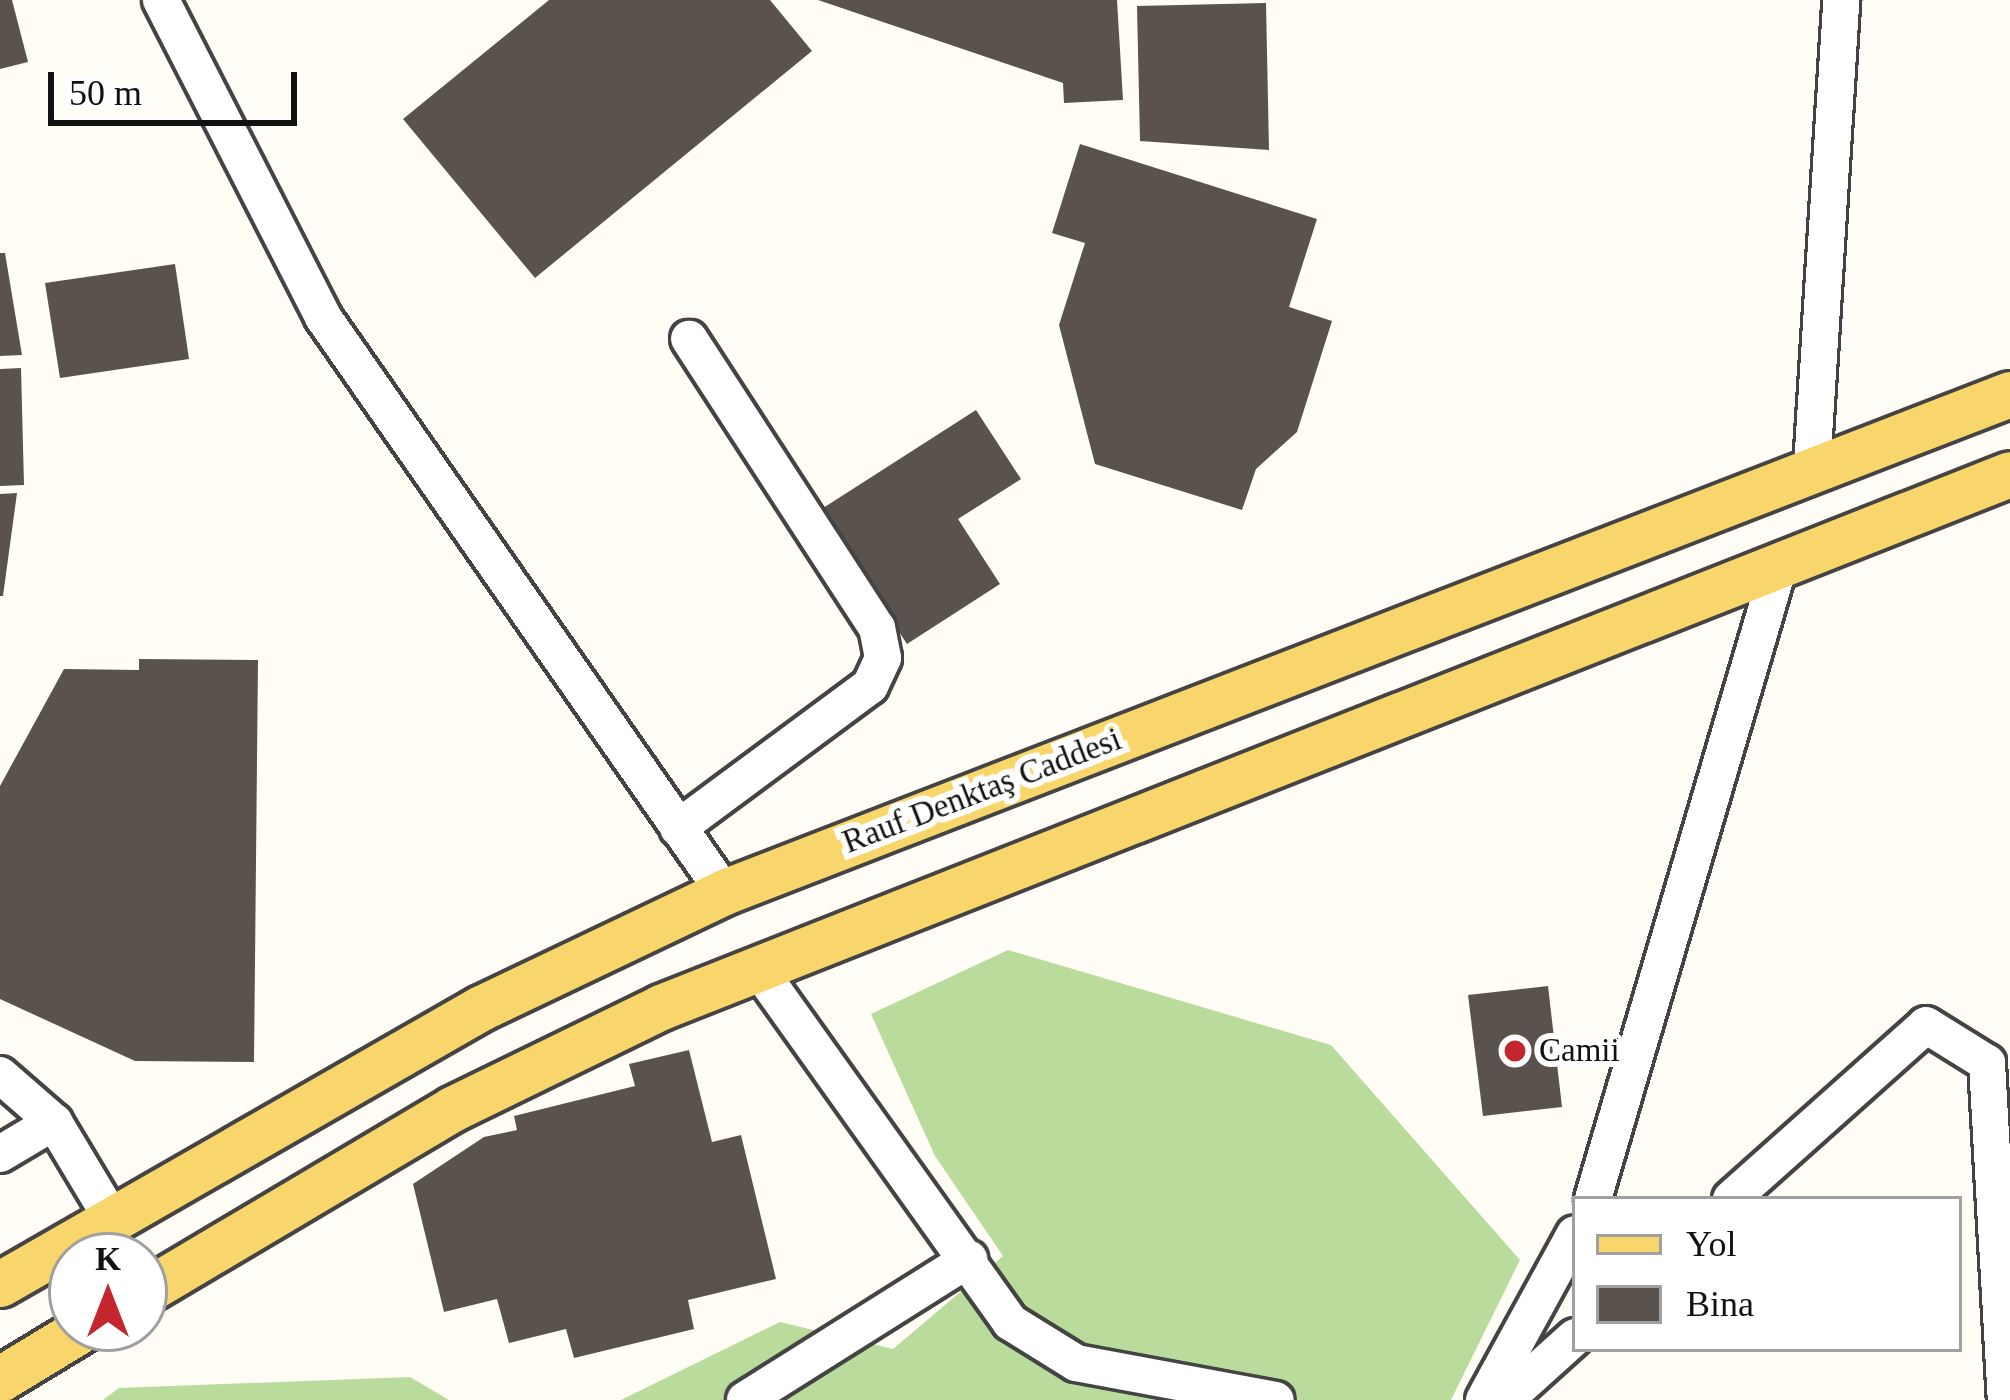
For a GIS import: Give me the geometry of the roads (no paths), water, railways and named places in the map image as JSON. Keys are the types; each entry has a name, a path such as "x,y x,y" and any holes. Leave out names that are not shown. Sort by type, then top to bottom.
{"main road":[{"name":"Rauf Denktaş Caddesi","path":"0,1284 481,1008 724,892 2010,394"},
{"path":"168,1278 452,1108 757,967 2010,474"},
{"path":"0,1379 48,1350"}],"street":[{"path":"161,0 299,279 724,892"},
{"path":"1812,467 1841,0"},
{"path":"678,828 870,686 883,658 877,628 689,338"},
{"path":"1594,1196 1779,566"},
{"path":"757,967 1010,1322 1076,1363 1276,1400"},
{"path":"1734,1196 1926,1025 1987,1063 2006,1400"},
{"path":"0,1075 54,1122 112,1220"},
{"path":"0,1154 54,1122"},
{"path":"1484,1400 1572,1239"},
{"path":"745,1400 969,1259"},
{"path":"1505,1400 1572,1340"}],"place":[{"name":"Camii","path":"1515,1051"}]}
